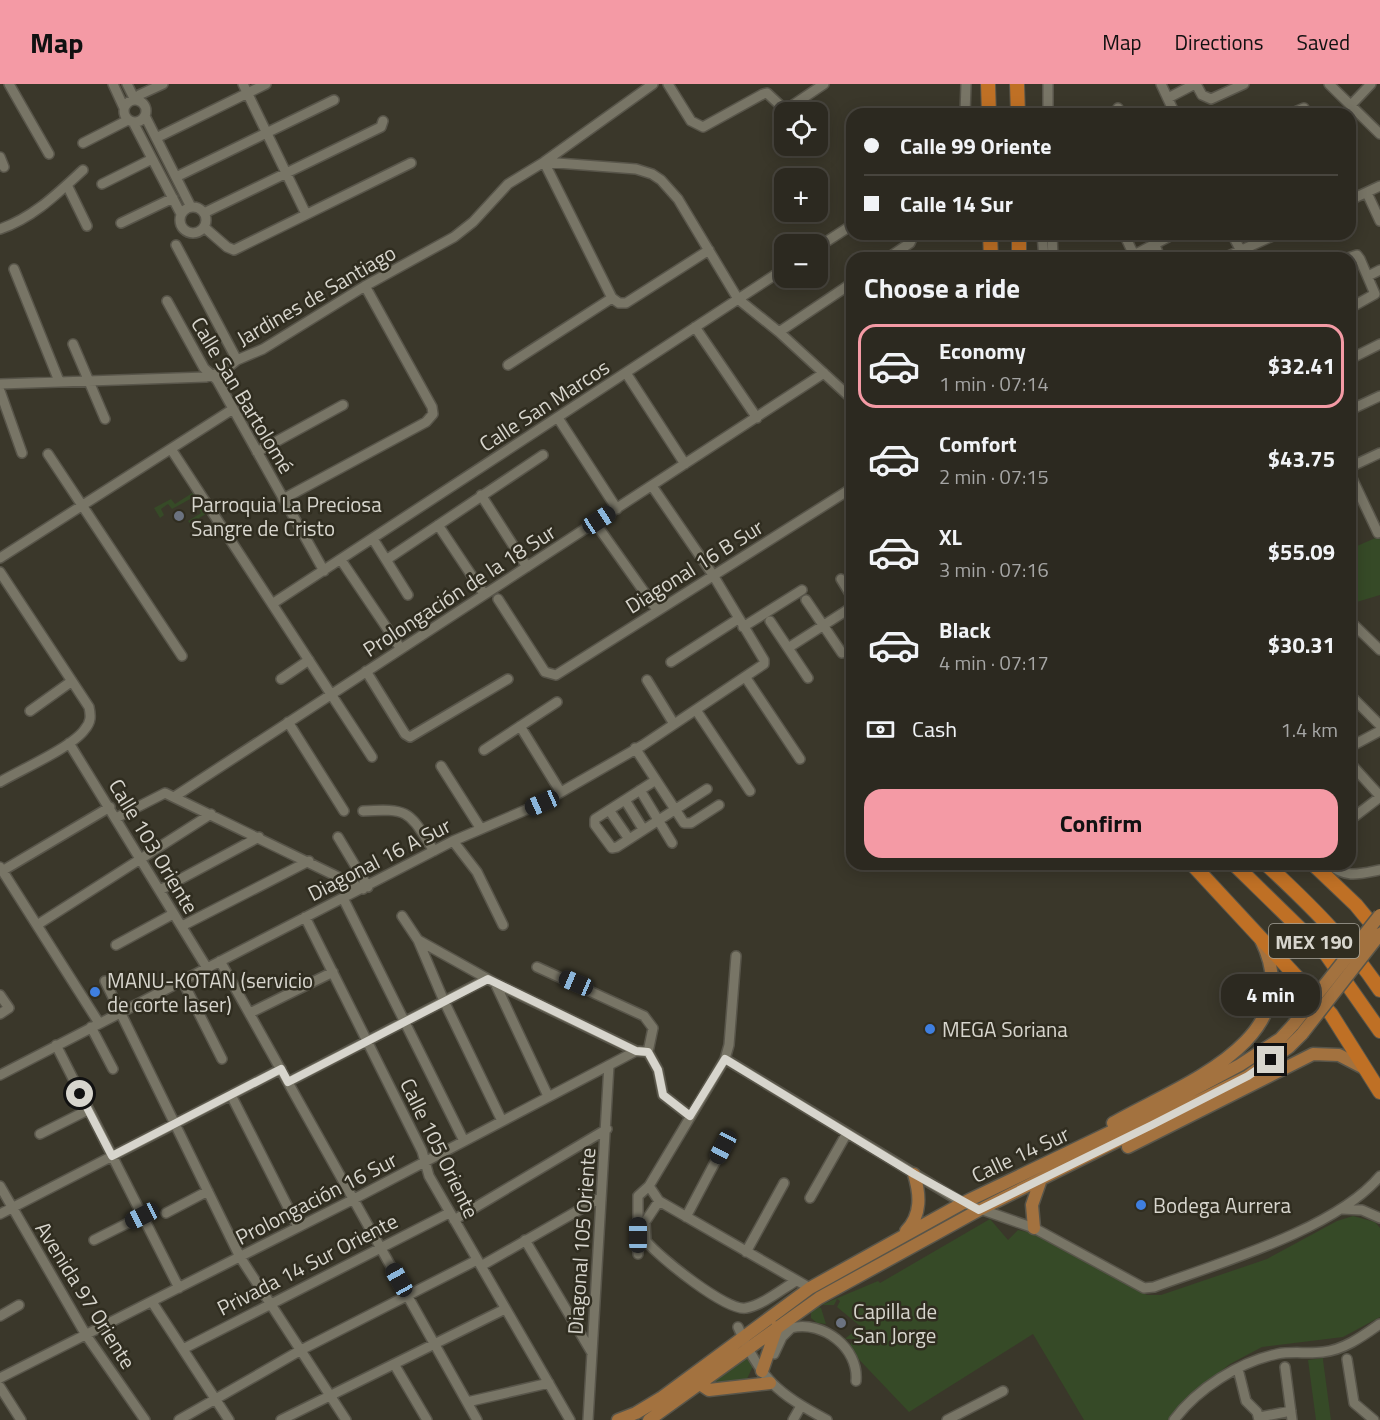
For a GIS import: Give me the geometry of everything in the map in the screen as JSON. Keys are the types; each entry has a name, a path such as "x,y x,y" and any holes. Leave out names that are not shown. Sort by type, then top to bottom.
{"highway":[{"path":"988,84 989,108"},
{"path":"1017,84 1018,108"},
{"path":"1197,870 1331,1014 1370,1072 1380,1092"},
{"name":"MEX 190","path":"1240,870 1326,954 1380,1031"},
{"name":"MEX 190","path":"1272,870 1324,918 1365,967 1380,990"},
{"path":"1319,870 1356,905 1380,934"}],"main road":[{"name":"Calle 14 Sur","path":"649,1420 699,1386 743,1337 779,1325 844,1284 1071,1166 1280,1039 1380,915"},
{"name":"Calle 14 Sur","path":"618,1420 648,1406 810,1288 901,1236 963,1203 1089,1143 1149,1120 1248,1076 1289,1047 1302,1034 1380,934"},
{"path":"1089,1143 1107,1126 1238,1052 1250,1040 1266,1014 1271,988 1266,951 1259,936"},
{"path":"1071,1166 1091,1164 1313,1054 1339,1055 1356,1062 1370,1072"},
{"path":"901,1236 911,1227 918,1210 919,1192 914,1174"},
{"path":"1034,1228 1032,1205 1036,1183"},
{"path":"691,1374 699,1386 709,1390 765,1377 779,1325"}],"street":[{"path":"9,84 49,154"},
{"path":"113,84 130,121 181,214 180,222 186,231 198,232 204,227"},
{"path":"128,84 137,101 146,109 145,116 191,207 204,213"},
{"path":"137,101 139,95 163,84"},
{"path":"156,138 246,88 266,84"},
{"name":"Jardines de Santiago","path":"211,375 222,372 237,360 279,340 365,286 440,246 473,222 508,184 544,162 653,84"},
{"path":"668,84 691,121 703,127 763,94 767,93 782,107 790,107 824,84"},
{"path":"965,108 966,84"},
{"path":"1161,84 1172,108"},
{"path":"1168,98 1196,84 1202,95 1211,99 1244,84"},
{"path":"1329,84 1354,108"},
{"path":"1351,105 1371,84"},
{"path":"1048,108 1049,85"},
{"path":"246,88 306,214"},
{"path":"176,177 334,100"},
{"path":"124,108 129,102 137,101"},
{"path":"1356,110 1380,134"},
{"path":"83,143 130,121 140,121 145,116"},
{"path":"204,213 381,127 383,121"},
{"path":"0,157 4,167"},
{"path":"102,184 152,159"},
{"path":"544,162 636,169 652,174 678,200 738,299 779,332 846,393"},
{"path":"544,162 612,298 619,303 626,303 709,250"},
{"path":"204,213 204,227 227,247 234,250 411,163"},
{"path":"0,229 22,220 83,170"},
{"path":"67,185 87,226"},
{"path":"1356,198 1380,186"},
{"path":"1367,193 1380,221"},
{"path":"121,223 173,198"},
{"path":"181,214 191,207"},
{"path":"828,241 846,229"},
{"path":"897,252 911,240"},
{"path":"1140,252 1164,240"},
{"path":"1235,240 1240,251 1264,240"},
{"path":"176,245 237,360"},
{"path":"1155,245 1158,252"},
{"path":"1356,255 1375,294 1356,305"},
{"path":"14,269 59,381"},
{"path":"1368,276 1380,270"},
{"name":"Calle San Marcos","path":"272,604 774,276"},
{"path":"283,500 426,423 433,414 432,406 365,286"},
{"path":"779,332 846,287"},
{"path":"508,365 612,298"},
{"name":"Calle San Bartolomé","path":"167,301 211,375 217,380 324,571"},
{"path":"695,327 757,418"},
{"path":"73,344 105,419"},
{"path":"1356,356 1380,344"},
{"path":"626,373 685,464"},
{"name":"Prolongación de la 18 Sur","path":"116,818 169,796 288,722 824,373"},
{"path":"0,384 211,375"},
{"path":"0,391 4,416 22,453"},
{"path":"1356,407 1380,396"},
{"path":"257,452 343,405"},
{"path":"0,558 233,409"},
{"path":"558,418 617,509"},
{"path":"171,449 372,757"},
{"path":"1356,464 1380,453"},
{"path":"48,454 182,656"},
{"path":"386,560 543,455"},
{"path":"652,486 713,575 740,623"},
{"path":"1356,487 1378,533"},
{"name":"Diagonal 16 B Sur","path":"498,599 545,672 556,675 846,492"},
{"path":"481,495 527,567"},
{"path":"438,525 484,594"},
{"path":"601,531 657,610"},
{"path":"373,539 408,595"},
{"path":"341,560 401,649"},
{"path":"0,572 89,707 91,717 87,727 69,743 0,782"},
{"path":"841,579 846,587"},
{"path":"671,662 802,590"},
{"path":"806,600 842,653"},
{"path":"788,648 846,611"},
{"path":"770,621 808,678"},
{"name":"Diagonal 16 A Sur","path":"2,1070 56,1046 453,841 542,803 635,748 746,678 765,662 740,623"},
{"path":"1356,627 1380,650"},
{"path":"281,679 309,660"},
{"path":"366,671 405,734 410,737 508,679"},
{"path":"746,678 800,759"},
{"path":"647,680 674,724"},
{"path":"30,711 72,681"},
{"path":"1356,701 1380,725"},
{"path":"484,750 556,702"},
{"path":"696,710 750,791"},
{"path":"288,722 344,811"},
{"path":"520,726 560,791"},
{"path":"1356,744 1380,731"},
{"name":"Calle 103 Oriente","path":"69,743 207,968"},
{"path":"635,748 684,822 688,824 719,806"},
{"path":"441,766 481,829"},
{"path":"1356,770 1380,797 1356,815"},
{"path":"656,780 595,819 595,825 613,848 707,789"},
{"path":"640,790 672,843"},
{"path":"169,796 365,888"},
{"path":"625,800 644,829"},
{"path":"110,807 1,869 37,925 95,1025 113,1069"},
{"path":"363,811 396,809 405,812 416,823 434,851"},
{"path":"609,810 629,839"},
{"path":"37,925 211,814"},
{"path":"159,890 259,837"},
{"path":"338,837 365,888"},
{"path":"453,841 477,872 503,925"},
{"path":"182,926 309,861"},
{"path":"1340,870 1351,876 1380,870"},
{"path":"343,898 464,1141"},
{"path":"116,945 173,914"},
{"path":"402,916 418,940 444,1001 502,1121"},
{"name":"Calle 105 Oriente","path":"305,917 422,1151 424,1163 452,1216 570,1420"},
{"path":"418,940 491,981 636,1051 648,1052"},
{"path":"639,1254 638,1196 645,1189 725,1059 729,1045 736,956"},
{"path":"220,961 477,1420"},
{"path":"537,967 644,1016 652,1028 648,1052 656,1064 663,1095 690,1116"},
{"path":"250,1013 333,972"},
{"path":"182,980 222,1059"},
{"path":"105,981 240,1257 346,1420"},
{"path":"288,1082 444,1001 491,981"},
{"path":"491,981 548,1096"},
{"path":"0,995 9,1008 0,1014"},
{"path":"56,1046 179,1288"},
{"name":"Prolongación 16 Sur","path":"0,1378 354,1199 636,1051"},
{"path":"725,1059 963,1203 1034,1228 1133,1284 1148,1288 1262,1248 1342,1209 1380,1176"},
{"name":"Diagonal 105 Oriente","path":"588,1420 609,1065"},
{"path":"0,1214 281,1069"},
{"path":"231,1095 298,1227"},
{"path":"40,1134 88,1110"},
{"name":"Privada 14 Sur Oriente","path":"183,1349 380,1246 452,1216 607,1129"},
{"path":"810,1198 847,1133"},
{"path":"686,1217 723,1147"},
{"path":"746,1252 784,1183"},
{"name":"Avenida 97 Oriente","path":"0,1186 86,1335 146,1420"},
{"path":"645,1189 659,1201 810,1288"},
{"path":"166,1213 208,1191"},
{"path":"179,1420 301,1350 525,1240 600,1198"},
{"path":"659,1201 645,1222 644,1235 650,1246 685,1276 727,1302 744,1309 796,1281"},
{"path":"1342,1209 1362,1210 1380,1218"},
{"path":"94,1240 142,1216"},
{"path":"525,1240 592,1353"},
{"path":"152,1302 229,1420"},
{"path":"0,1316 19,1305"},
{"path":"281,1420 505,1309"},
{"path":"1174,1420 1183,1415 1206,1389 1238,1369 1278,1354 1334,1350 1350,1344 1380,1324"},
{"path":"765,1377 782,1338 791,1328 802,1326 825,1332 846,1347 857,1366 856,1381"},
{"path":"743,1337 765,1377 801,1406 827,1420"},
{"path":"1347,1359 1354,1403 1377,1420"},
{"path":"394,1364 427,1420"},
{"path":"1238,1369 1246,1401 1259,1418 1292,1416 1285,1367"},
{"path":"467,1402 549,1383"},
{"path":"0,1387 21,1420"},
{"path":"947,1420 1003,1391"},
{"path":"793,1420 801,1406"}],"green space":[{"path":"197,490 201,497 194,501 192,498 172,509 168,504 161,509 164,515 160,518 154,508 171,499 175,504"},
{"path":"207,505 211,511 199,518 202,523 194,529 188,521 201,513 199,509"},
{"path":"1380,536 1380,595 1356,602 1356,546"},
{"path":"1353,1216 1375,1222 1380,1228 1380,1317 1343,1337 1262,1347 1230,1364 1202,1386 1173,1420 1084,1420 1033,1334 909,1412 849,1349 853,1339 845,1339 860,1326 837,1307 840,1301 837,1299 834,1305 821,1305 878,1281 880,1283 990,1219 1008,1240 1018,1230 1037,1234 1147,1295 1161,1295 1267,1259 1337,1221"},
{"path":"818,1307 821,1308 826,1324 817,1323 811,1318 811,1311"},
{"path":"747,1354 753,1366 746,1381 705,1387"},
{"path":"1323,1358 1331,1420 1316,1420 1308,1360"}],"place":[{"name":"Parroquia La Preciosa Sangre de Cristo","path":"179,516"},
{"name":"MANU-KOTAN (servicio de corte laser)","path":"95,992"},
{"name":"MEGA Soriana","path":"930,1029"},
{"name":"Bodega Aurrera","path":"1141,1205"},
{"name":"Capilla de San Jorge","path":"841,1323"}],"route":[{"path":"80,1094 112,1156 281,1069 288,1082 488,979 636,1051 644,1050 651,1054 658,1070 663,1095 670,1103 690,1116 725,1059 914,1174 979,1210 1040,1182 1248,1076 1271,1060"}]}
